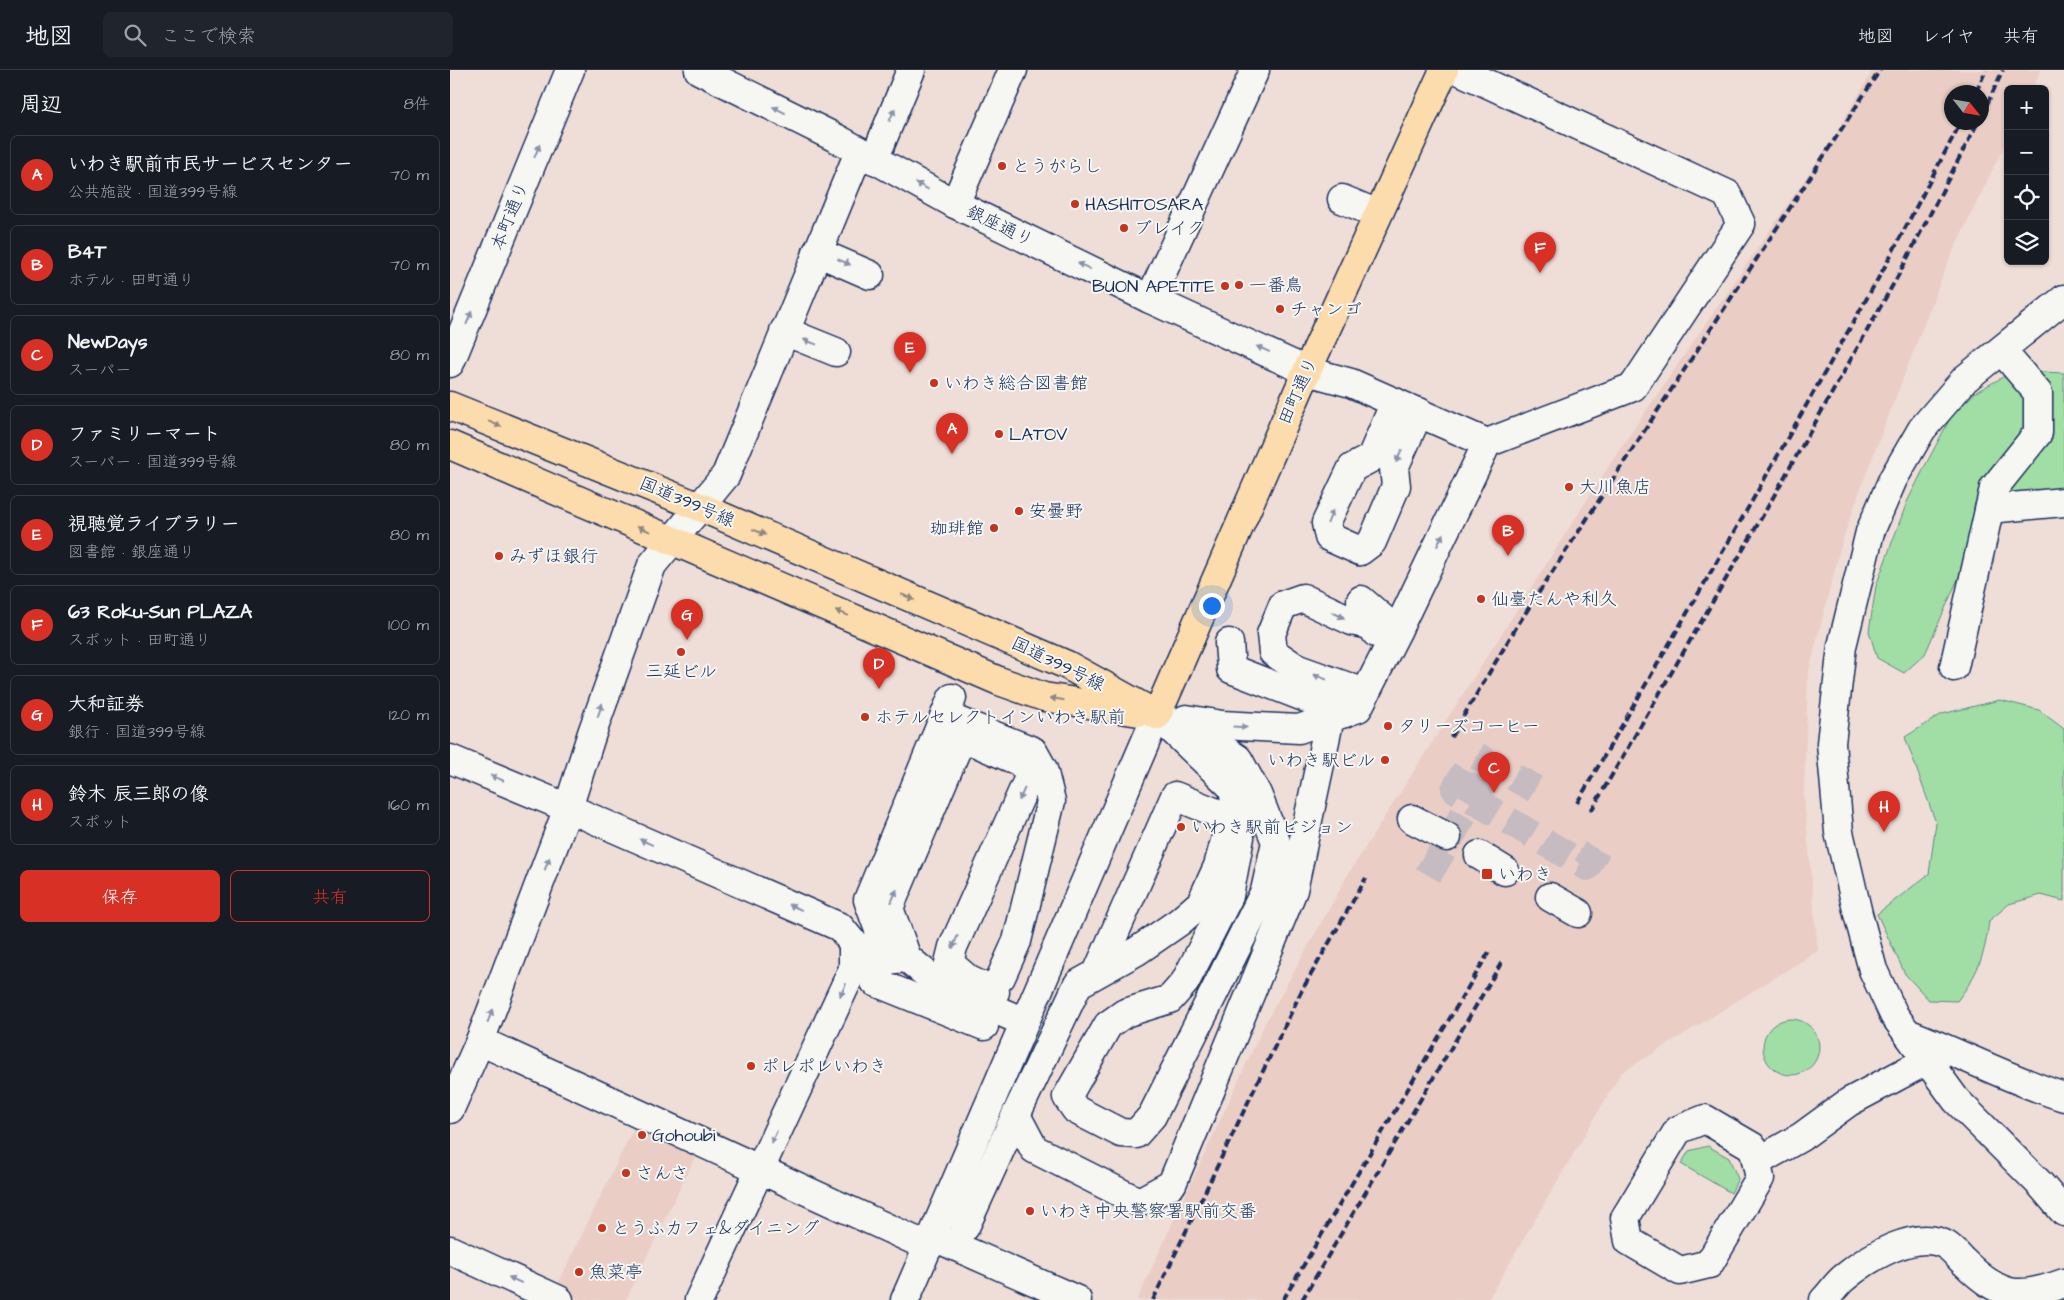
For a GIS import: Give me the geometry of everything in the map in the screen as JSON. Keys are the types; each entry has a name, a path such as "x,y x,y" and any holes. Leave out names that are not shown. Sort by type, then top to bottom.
{"highway":[{"name":"田町通り","path":"1157,715 1306,370 1444,70"},
{"name":"国道399号線","path":"450,406 700,507 1067,665 1157,715"},
{"name":"国道399号線","path":"450,445 999,681 1044,697 1157,715"}],"street":[{"name":"本町通り","path":"450,363 570,70"},
{"name":"銀座通り","path":"699,70 955,204 1150,298 1306,370 1351,383 1487,443"},
{"path":"450,1109 480,1041 568,808 592,733 652,565 726,475 817,252 911,70"},
{"path":"955,204 1012,70"},
{"path":"1150,298 1255,70"},
{"path":"1157,715 1222,726 1299,730 1330,713 1358,708 1487,443 1633,387 1740,224 1727,194 1458,70"},
{"path":"1342,199 1378,214"},
{"path":"817,252 870,275"},
{"path":"2064,299 2002,351 1965,378 1922,429 1893,479 1870,532 1842,646 1831,743 1839,832 1873,970 1894,1015 1956,1100 2040,1184 2064,1212"},
{"path":"784,332 836,352"},
{"path":"1954,667 1994,488 2038,433 2038,392 2002,351"},
{"path":"1407,407 1394,468 1396,486 1372,542 1360,551 1329,537 1326,523 1352,468 1371,458 1407,407"},
{"path":"1989,509 2064,502"},
{"path":"1366,693 1298,669 1273,652 1271,634 1283,605 1302,598 1352,621 1397,631"},
{"path":"1229,643 1231,668 1330,713 1345,713 1382,618 1361,600"},
{"path":"895,959 887,952 868,900 948,707 1033,751 1042,769 1051,801 1017,941 1001,977"},
{"path":"1016,1115 1034,1149 1140,1202 1172,1184 1293,890 1330,713"},
{"path":"1157,715 1208,739 1238,759 1256,794 1276,842 1265,891 1152,1116 1136,1134 1121,1133 1076,1110 1067,1098 1108,1025 1125,1014 1170,999 1185,982 1229,896 1240,836 1233,788 1157,715"},
{"path":"905,1300 932,1242 1157,715"},
{"path":"984,1026 875,982 895,959 889,908 958,746 972,741 1020,762 1030,775 953,946 948,962 969,980 1028,1015"},
{"path":"450,759 568,808 840,927 853,943 895,959 941,986 1028,1015"},
{"path":"965,1227 1078,984 1137,951 1179,922 1201,902 1218,866 1228,830 1217,813 1175,796 1097,973"},
{"path":"1412,819 1447,837"},
{"path":"1479,855 1505,871"},
{"path":"1550,897 1578,913"},
{"path":"700,1300 853,969 853,943"},
{"path":"1907,1033 1941,1046 2025,1084 2064,1097"},
{"path":"480,1041 759,1169 932,1242 1077,1300"},
{"path":"1757,1162 1801,1137 1849,1102 1926,1061"},
{"path":"1705,1119 1754,1147 1757,1162 1760,1178 1709,1264 1680,1272 1629,1241 1626,1218 1678,1130 1705,1119"},
{"path":"1824,1300 1844,1277 1896,1244 1926,1239 1946,1245 1993,1290 2009,1299 2031,1298 2052,1291 2064,1283"},
{"path":"450,1250 559,1300"}],"shaded area":[{"path":"1873,70 2041,70 2034,85 2004,85 2004,146 1948,262 1863,482 1842,542 1808,675 1804,795 1818,951 1621,1073 1488,1300 1137,1300 1265,1023 1350,871 1615,456 1835,135"},
{"path":"638,1119 699,1149 626,1300 580,1300 556,1288"}],"green space":[{"path":"2023,371 2064,373 2064,494 2035,489 2022,494 1968,556 1925,654 1904,673 1877,658 1869,631 1876,586 1907,502 1952,415 1976,392 2003,377"},
{"path":"2000,700 2039,710 2064,729 2064,901 2041,895 2009,904 1989,921 1983,954 1979,964 1957,1001 1929,1000 1905,974 1877,914 1929,874 1936,823 1905,737 1942,714"},
{"path":"1785,1019 1797,1019 1807,1023 1815,1031 1819,1047 1815,1063 1807,1071 1797,1075 1785,1075 1775,1071 1767,1063 1763,1053 1763,1041 1767,1031 1775,1023"},
{"path":"1708,1146 1729,1158 1738,1179 1731,1193 1681,1164 1689,1151"}],"tunnel":[{"path":"1477,756 1535,789"},
{"path":"1428,875 1493,765"},
{"path":"1466,770 1455,789 1587,867 1597,849"}],"railway":[{"path":"1451,737 1517,626 1880,70"},
{"path":"1979,85 1986,70"},
{"path":"1989,100 2003,70"},
{"path":"1577,803 1884,268 1957,130"},
{"path":"1591,811 1762,517 1899,274 1974,130"},
{"path":"1153,1300 1301,992 1366,878"},
{"path":"1283,1300 1489,952"},
{"path":"1302,1300 1503,960"}],"place":[{"name":"とうがらし","path":"1002,166"},
{"name":"HASHITOSARA","path":"1075,204"},
{"name":"ブレイク","path":"1124,228"},
{"name":"63 Roku-Sun PLAZA","path":"1540,273"},
{"name":"一番鳥","path":"1239,285"},
{"name":"BUON APETITE","path":"1225,286"},
{"name":"チャンゴ","path":"1280,309"},
{"name":"視聴覚ライブラリー","path":"910,373"},
{"name":"いわき総合図書館","path":"934,383"},
{"name":"LATOV","path":"999,434"},
{"name":"いわき駅前市民サービスセンター","path":"952,454"},
{"name":"大川魚店","path":"1569,487"},
{"name":"安曇野","path":"1019,511"},
{"name":"珈琲館","path":"994,528"},
{"name":"みずほ銀行","path":"499,556"},
{"name":"B4T","path":"1508,556"},
{"name":"仙臺たんや利久","path":"1481,599"},
{"name":"大和証券","path":"687,640"},
{"name":"三延ビル","path":"681,652"},
{"name":"ファミリーマート","path":"879,689"},
{"name":"ホテルセレクトインいわき駅前","path":"865,717"},
{"name":"タリーズコーヒー","path":"1388,726"},
{"name":"いわき駅ビル","path":"1385,760"},
{"name":"NewDays","path":"1494,793"},
{"name":"いわき駅前ビジョン","path":"1181,827"},
{"name":"鈴木 辰三郎の像","path":"1884,832"},
{"name":"いわき","path":"1487,874"},
{"name":"ポレポレいわき","path":"751,1066"},
{"name":"Gohoubi","path":"642,1135"},
{"name":"さんさ","path":"626,1173"},
{"name":"いわき中央警察署駅前交番","path":"1030,1211"},
{"name":"とうふカフェ&ダイニング","path":"602,1228"},
{"name":"魚菜亭","path":"579,1272"}]}
